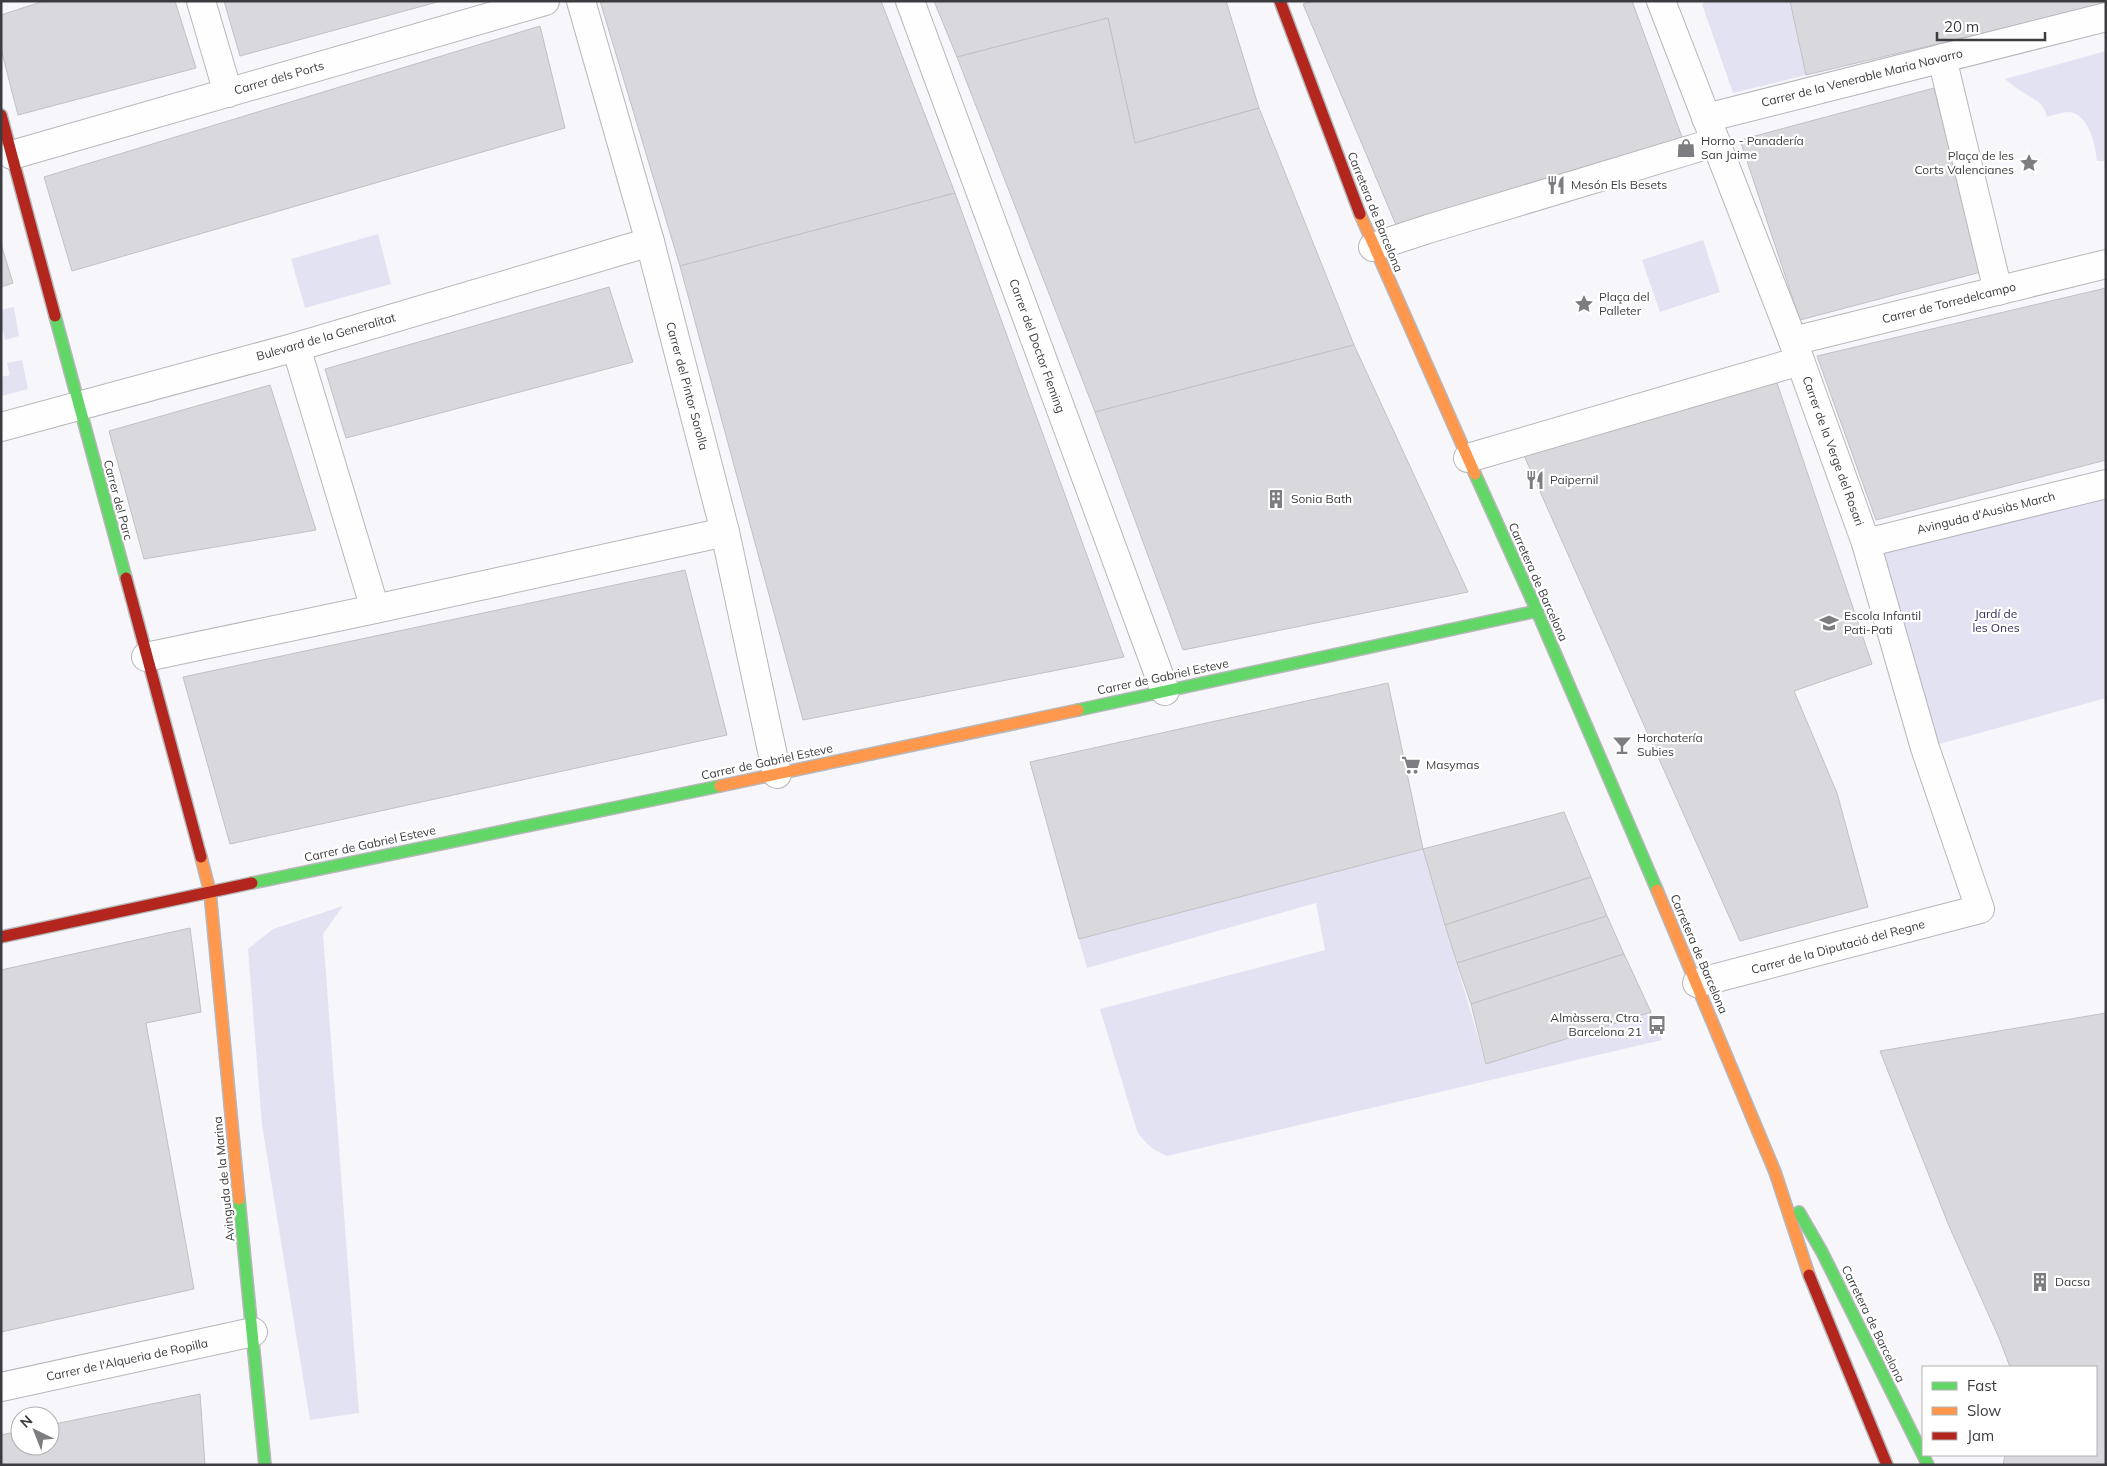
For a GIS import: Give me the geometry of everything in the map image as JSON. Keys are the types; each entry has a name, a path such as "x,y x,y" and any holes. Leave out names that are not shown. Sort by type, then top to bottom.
{"street":[{"path":"201,1 228,93"},
{"name":"Carrer dels Ports","path":"12,155 545,1"},
{"name":"Carrer del Pintor Sorolla","path":"581,1 650,242 725,532 777,774"},
{"name":"Carrer del Doctor Fleming","path":"910,1 1165,691"},
{"name":"Carretera de Barcelona","path":"1280,1 1338,160 1373,247 1537,611 1697,983 1775,1172 1802,1259 1887,1465"},
{"name":"Carrer de la Verge del Rosari","path":"1661,1 1796,351 1866,543 1925,748 1980,909"},
{"name":"Carrer de la Venerable Maria Navarro","path":"1711,130 1942,58 2106,17"},
{"path":"1942,58 1998,291"},
{"name":"Carrer del Parc","path":"1,115 210,892"},
{"path":"1373,247 1711,130"},
{"name":"Bulevard de la Generalitat","path":"1,427 79,404 296,347 650,242"},
{"name":"Carrer de Torredelcampo","path":"1468,458 1492,452 1796,351 1998,291 2106,264"},
{"path":"296,347 375,609"},
{"name":"Avinguda d'Ausiàs March","path":"1866,543 2106,484"},
{"path":"146,657 725,532"},
{"name":"Carrer de Gabriel Esteve","path":"1,938 1537,611"},
{"name":"Avinguda de la Marina","path":"210,892 265,1465"},
{"name":"Carrer de la Diputació del Regne","path":"1697,983 1980,909"},
{"name":"Carretera de Barcelona","path":"1775,1172 1822,1252 1922,1453"},
{"name":"Carrer de l'Alqueria de Ropilla","path":"1,1387 253,1332"}],"green space":[{"path":"1708,1 1790,1 1806,75 1733,93 1702,4"},
{"path":"2106,51 2106,161 2097,161 2091,134 2080,117 2068,112 2047,117 2040,103 2005,79"},
{"path":"378,234 391,284 305,308 291,259"},
{"path":"1703,240 1720,292 1660,312 1642,260"},
{"path":"14,307 19,336 5,340 3,330 1,330 1,310"},
{"path":"22,360 28,389 1,396 1,377 10,375 7,363"},
{"name":"Jardí de les Ones","path":"2106,491 2106,698 1925,748 1866,543"},
{"path":"1423,849 1486,1064 1651,1012 1662,1040 1167,1156 1146,1143 1137,1131 1100,1009 1325,950 1316,903 1087,968 1079,939"},
{"path":"343,906 323,934 359,1413 310,1420 262,1125 248,949 273,929"}],"building":[{"path":"44,1 175,1 196,68 18,115 1,49 1,15"},
{"path":"224,1 441,1 240,56"},
{"path":"600,1 881,1 955,193 680,266"},
{"path":"934,1 1226,1 1259,108 1135,143 1108,18 957,57"},
{"path":"1314,1 1632,1 1686,148 1399,232 1303,4"},
{"path":"1790,1 2106,1 2106,4 1806,75"},
{"path":"1108,18 1135,143 1259,108 1354,345 1095,412 957,57"},
{"path":"540,26 565,128 72,271 44,177"},
{"path":"1934,88 1981,272 1800,320 1740,140"},
{"path":"955,193 1124,657 803,720 680,266"},
{"path":"1,244 13,283 1,287"},
{"path":"609,287 633,362 346,438 325,369"},
{"path":"2106,288 2106,460 1876,520 1817,356"},
{"name":"Sonia Bath","path":"1354,345 1468,592 1183,650 1095,412"},
{"path":"1776,380 1872,664 1794,691 1837,793 1868,907 1740,941 1522,451"},
{"path":"270,385 316,530 144,559 109,431"},
{"path":"685,570 727,735 230,844 183,677"},
{"path":"1388,683 1423,849 1079,939 1030,762"},
{"path":"1564,812 1591,877 1445,925 1423,849"},
{"path":"1591,877 1607,916 1457,963 1445,925"},
{"path":"1607,916 1624,954 1471,1004 1457,963"},
{"path":"190,928 201,1012 146,1023 194,1289 1,1332 1,970"},
{"path":"1624,954 1651,1012 1486,1064 1471,1004"},
{"name":"Dacsa","path":"2106,1013 2106,1465 2003,1465 2005,1456 2097,1456 2097,1366 2010,1366 1949,1226 1880,1051"},
{"path":"200,1394 205,1465 1,1465 1,1435 10,1433 10,1456 60,1456 60,1423"}],"traffic: fast":[{"path":"55,316 126,578"},
{"path":"1475,474 1537,611 1657,890"},
{"path":"1078,710 1537,611"},
{"path":"252,883 720,786"},
{"path":"239,1199 265,1465"},
{"path":"1799,1212 1822,1252 1922,1453"},
{"path":"1924,1456 1928,1465"}],"traffic: slow":[{"path":"1360,214 1475,474"},
{"path":"720,786 1078,710"},
{"path":"201,857 210,892 239,1199"},
{"path":"1657,890 1775,1172 1809,1275"}],"traffic: jam":[{"path":"1280,1 1360,214"},
{"path":"1,115 55,316"},
{"path":"126,578 201,857"},
{"path":"1,937 252,883"},
{"path":"1809,1275 1887,1465"}],"place":[{"name":"Horno - Panadería San Jaime","path":"1686,148"},
{"name":"Plaça de les Corts Valencianes","path":"2029,163"},
{"name":"Mesón Els Besets","path":"1556,185"},
{"name":"Plaça del Palleter","path":"1584,304"},
{"name":"Paipernil","path":"1535,480"},
{"name":"Sonia Bath","path":"1276,499"},
{"name":"Escola Infantil Pati-Pati","path":"1829,623"},
{"name":"Horchatería Subies","path":"1622,745"},
{"name":"Masymas","path":"1411,765"},
{"name":"Almàssera, Ctra. Barcelona 21","path":"1657,1025"},
{"name":"Dacsa","path":"2040,1282"}]}
